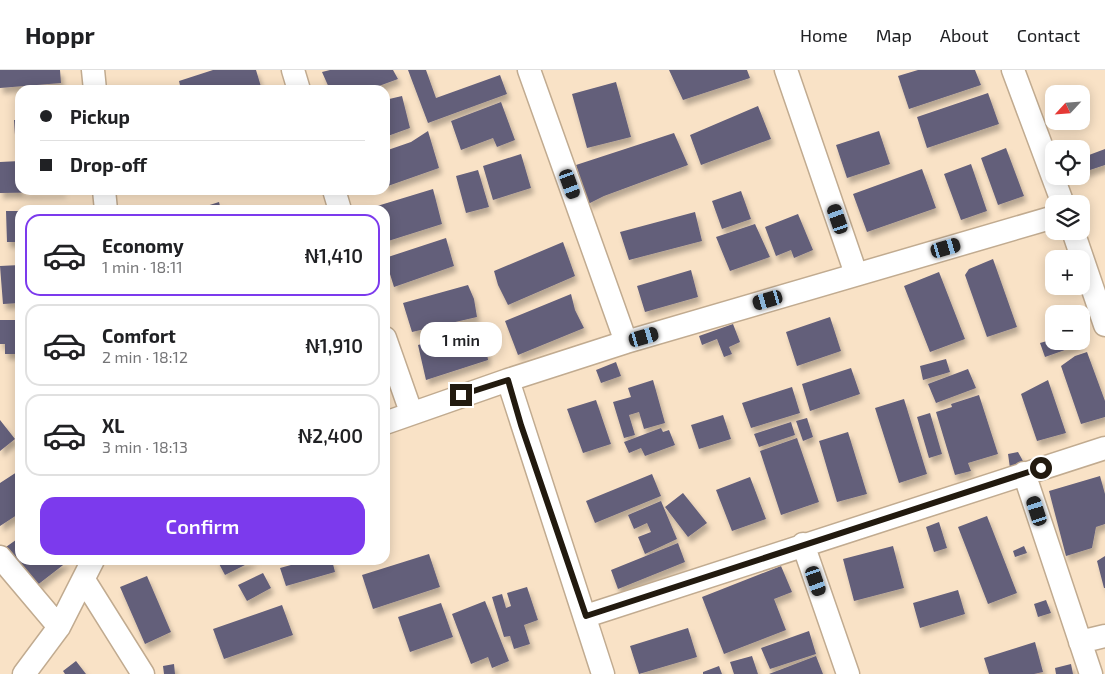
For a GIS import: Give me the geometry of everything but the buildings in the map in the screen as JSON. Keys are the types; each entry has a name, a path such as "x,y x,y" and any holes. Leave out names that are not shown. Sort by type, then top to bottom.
{"street":[{"path":"93,70 94,85"},
{"path":"293,70 298,85"},
{"path":"529,70 626,342"},
{"path":"786,70 856,274"},
{"path":"1013,70 1060,195"},
{"path":"390,421 411,412 626,342 1045,220"},
{"path":"1076,240 1105,324"},
{"path":"390,352 411,412"},
{"path":"508,380 586,616 603,674"},
{"path":"586,616 803,544 1105,448"},
{"path":"1024,474 1091,674"},
{"path":"803,544 848,674"},
{"path":"0,556 59,628"},
{"path":"24,674 59,628 88,570"},
{"path":"88,570 143,674"},
{"path":"1080,642 1105,636"}],"route":[{"path":"461,395 508,380 521,425 586,616 1041,468"}]}
